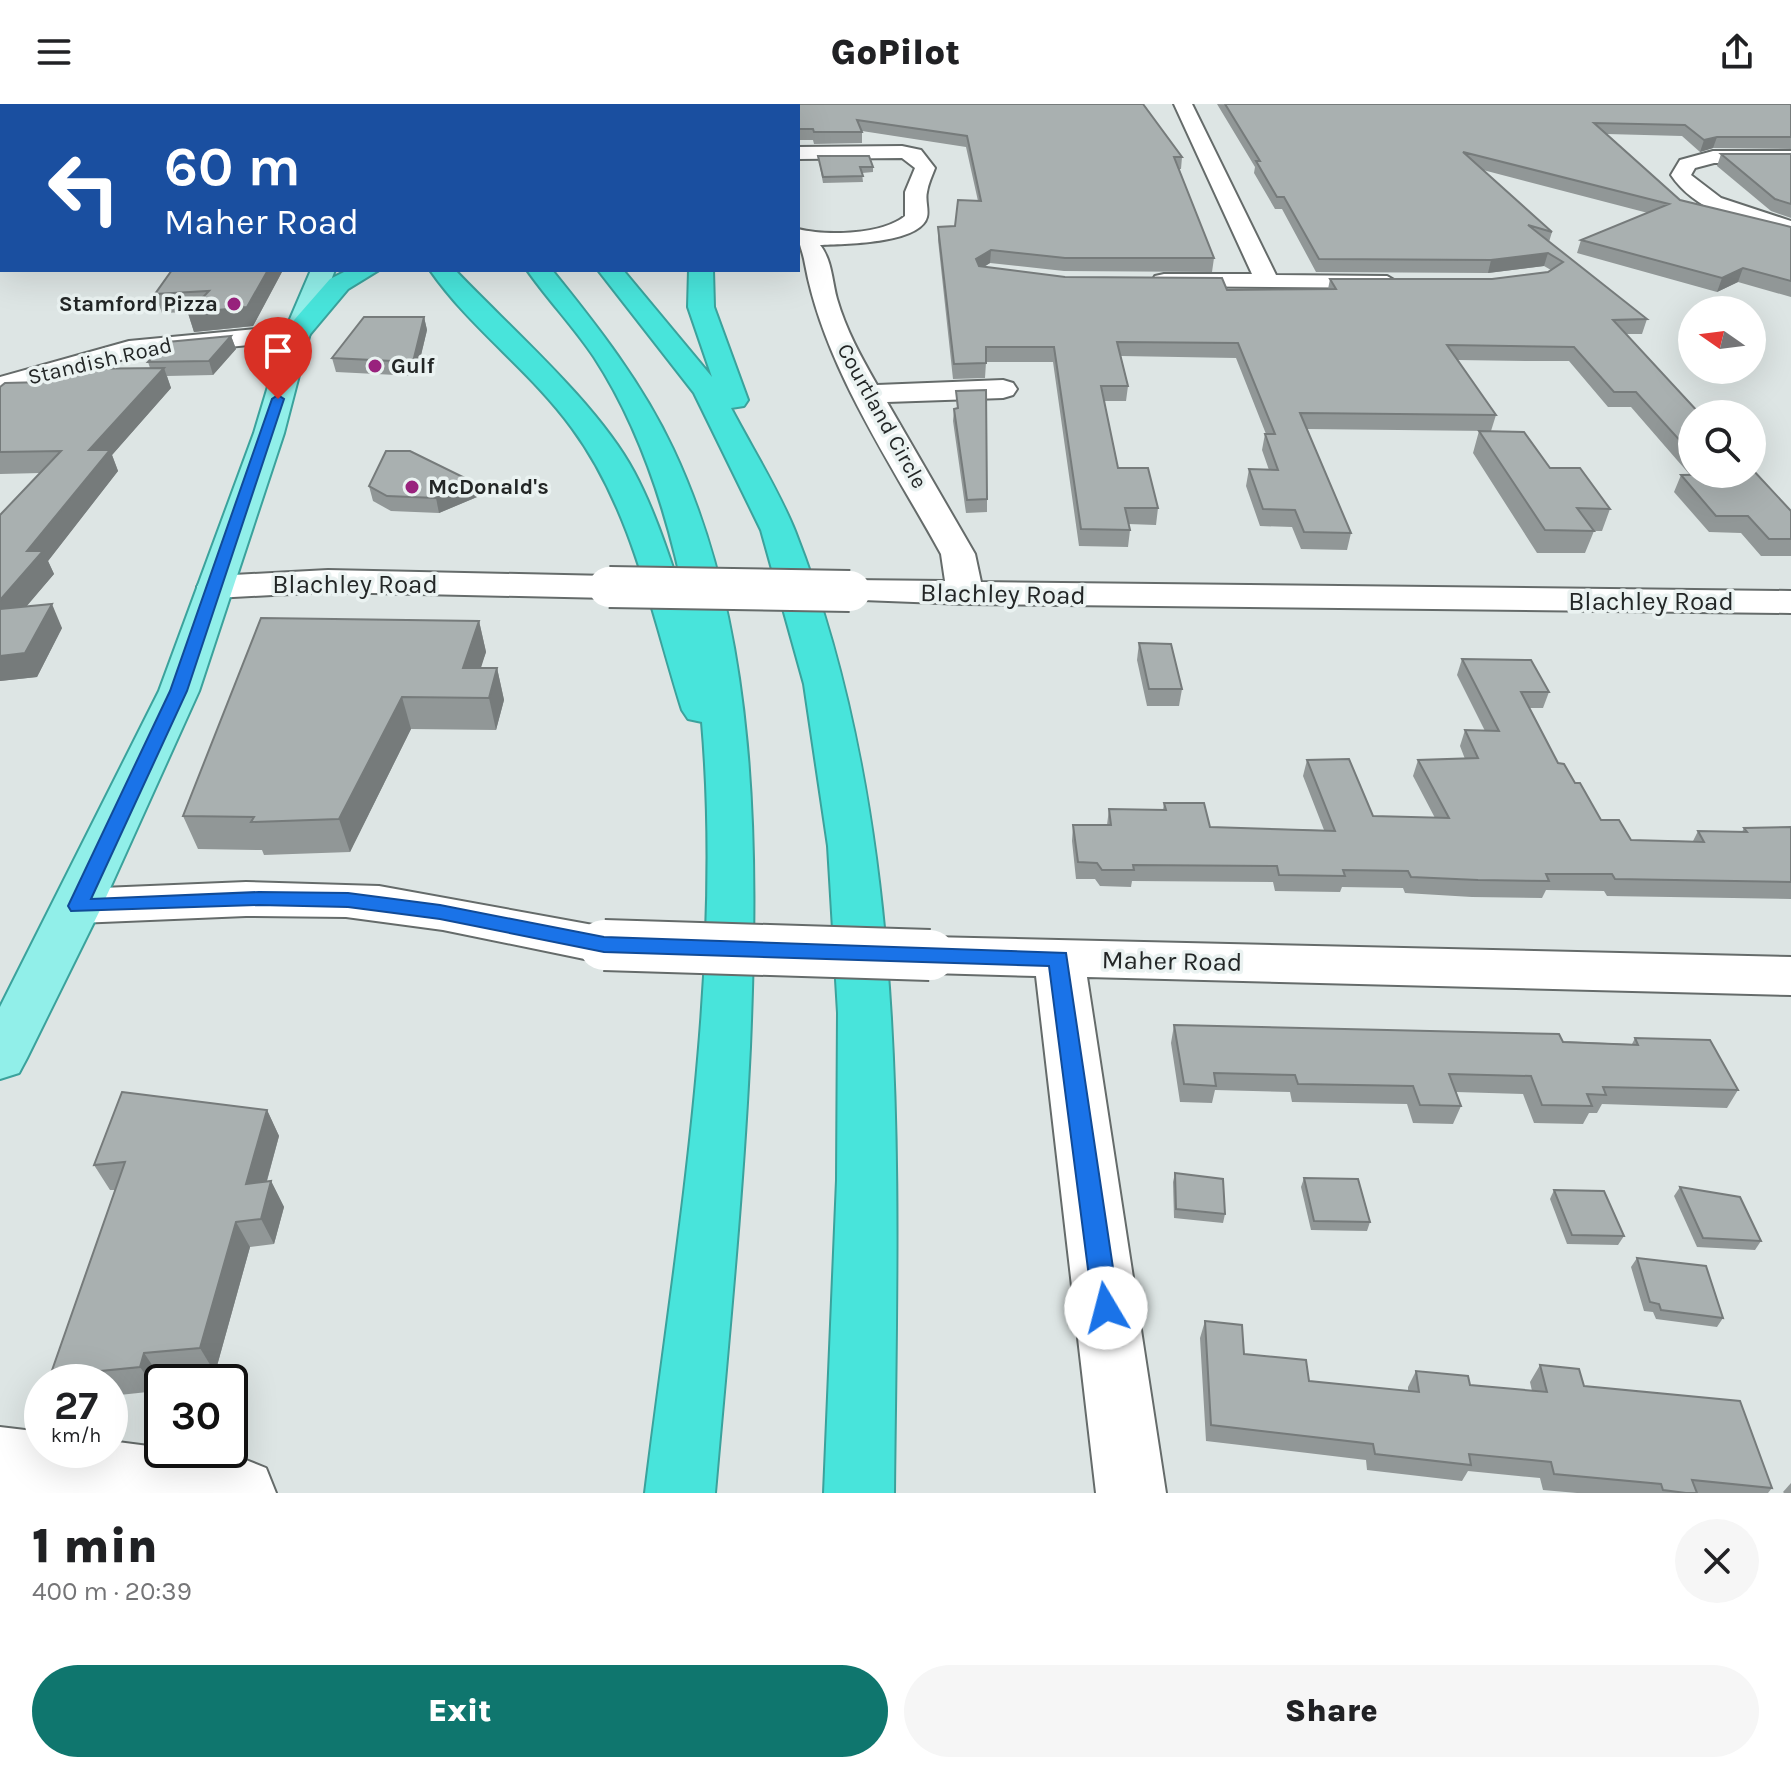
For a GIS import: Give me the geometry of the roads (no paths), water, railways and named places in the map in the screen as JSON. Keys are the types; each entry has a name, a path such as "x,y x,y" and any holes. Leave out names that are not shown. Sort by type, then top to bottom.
{"highway":[{"path":"297,333 339,284 363,272"},
{"path":"432,272 485,317"},
{"path":"444,272 581,419 617,470 640,523 728,791"},
{"path":"541,272 608,353 648,425 667,468 699,571 712,634 728,791 730,889 726,1012 680,1493"},
{"path":"612,272 652,314 703,379 748,461 785,552 810,629 834,745 854,887 864,1006 866,1152 859,1493"},
{"path":"701,272 701,307 731,386 748,461"}],"main road":[{"path":"0,1058 78,906 179,691 269,433 297,333 322,272"}],"street":[{"path":"1183,104 1267,281"},
{"name":"Courtland Circle","path":"800,153 902,152 914,154 925,168 916,192 916,218 907,227 884,233 800,237"},
{"path":"1791,157 1713,157 1682,169 1684,182 1724,206 1791,228"},
{"name":"Courtland Circle","path":"800,237 815,254 824,298 839,342 958,554 965,593"},
{"path":"1142,281 1409,283"},
{"name":"Standish Road","path":"0,386 129,349 297,333"},
{"path":"870,394 1003,389"},
{"name":"Blachley Road","path":"215,587 328,581 965,593 1791,602"},
{"name":"Maher Road","path":"78,906 259,899 348,900 440,912 604,945 1791,976"},
{"path":"1059,959 1131,1493"},
{"path":"0,1461 241,1493"}],"place":[{"name":"Stamford Pizza","path":"234,304"},
{"name":"Gulf","path":"375,366"},
{"name":"McDonald's","path":"412,487"}]}
